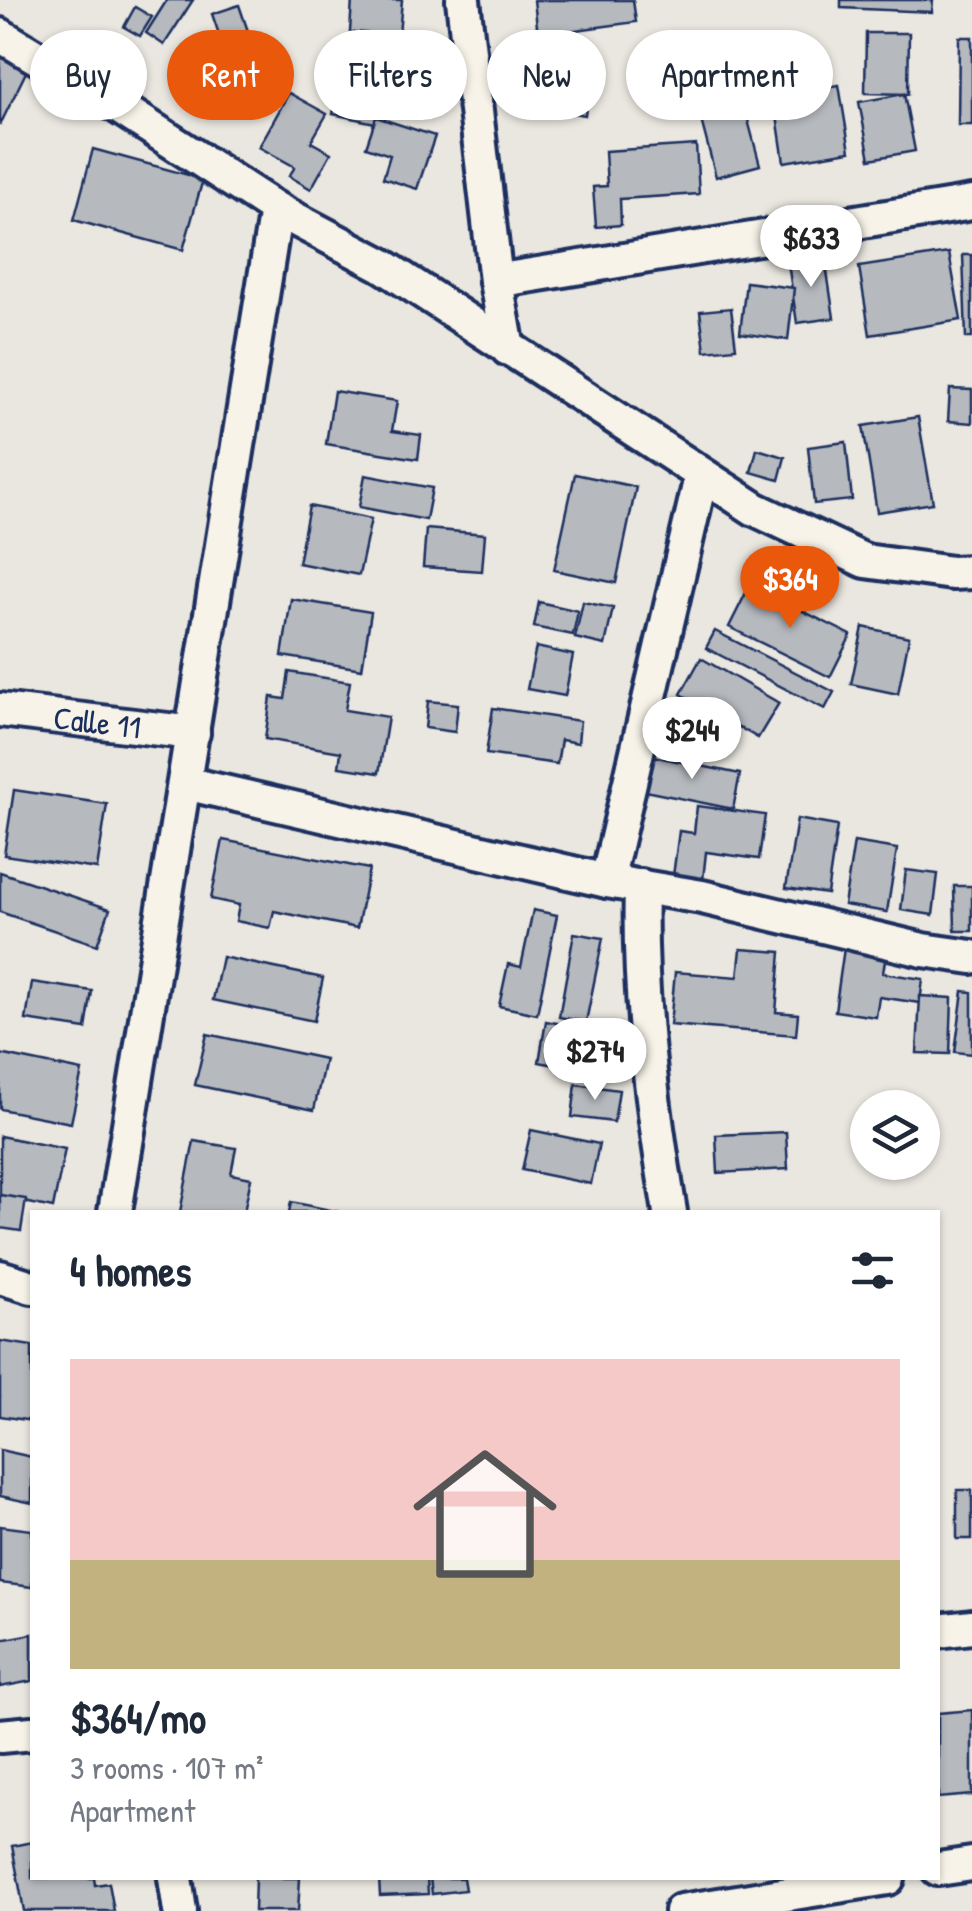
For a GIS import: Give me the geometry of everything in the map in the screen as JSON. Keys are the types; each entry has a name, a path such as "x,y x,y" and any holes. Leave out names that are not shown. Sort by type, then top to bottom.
{"street":[{"path":"464,0 496,281 508,349"},
{"path":"0,34 276,210 382,265 701,476 805,535 865,561 952,573 972,572"},
{"path":"496,281 972,203"},
{"path":"115,1210 276,210"},
{"path":"607,881 701,476"},
{"name":"Calle 11","path":"0,710 193,733"},
{"path":"185,783 607,881 702,897 923,950 972,957"},
{"path":"642,886 641,972 670,1210"},
{"path":"0,1277 30,1285"},
{"path":"940,1631 972,1627"},
{"path":"0,1736 30,1733"},
{"path":"940,1870 972,1864"},
{"path":"176,1880 180,1911"},
{"path":"681,1911 755,1896 873,1880"}],"building":[{"path":"167,0 193,0 174,30 167,30 164,45 147,31"},
{"path":"352,0 402,0 399,30 350,30"},
{"path":"534,0 633,0 636,22 576,30 537,30"},
{"path":"841,0 933,0 932,12 841,8"},
{"path":"239,5 248,30 218,30 212,14"},
{"path":"135,7 152,17 144,30 124,27"},
{"path":"866,33 909,33 908,94 865,93"},
{"path":"959,37 972,37 972,125 958,125"},
{"path":"0,54 28,68 0,125"},
{"path":"839,85 850,151 784,162 778,120 833,120 833,86"},
{"path":"904,94 915,151 870,159 859,102"},
{"path":"294,96 314,107 314,120 324,120 311,142 331,153 311,189 289,176 295,167 259,147 274,120 294,120"},
{"path":"375,120 435,136 417,189 383,178 390,155 366,147"},
{"path":"701,120 748,120 760,165 716,177"},
{"path":"696,145 699,194 620,199 621,225 596,227 593,187 607,186 605,151"},
{"path":"93,149 203,179 183,250 74,220"},
{"path":"949,253 961,320 870,335 859,267"},
{"path":"963,255 972,255 972,338 966,338"},
{"path":"825,258 834,318 797,323 788,263"},
{"path":"746,282 794,288 788,340 740,333"},
{"path":"731,308 736,348 705,351 700,311"},
{"path":"950,389 972,390 972,423 948,421"},
{"path":"334,391 397,401 392,431 421,435 418,459 326,444"},
{"path":"918,417 933,503 877,512 863,426"},
{"path":"846,442 852,500 814,504 808,447"},
{"path":"757,449 785,457 779,480 751,472"},
{"path":"575,474 636,487 616,583 554,570"},
{"path":"365,475 432,488 426,520 359,507"},
{"path":"309,506 371,519 359,575 298,563"},
{"path":"426,529 485,534 482,571 423,567"},
{"path":"750,585 851,635 830,677 729,627"},
{"path":"291,599 371,612 362,669 282,656"},
{"path":"539,602 578,611 573,635 534,627"},
{"path":"583,602 613,608 605,645 575,638"},
{"path":"863,627 909,637 898,694 851,684"},
{"path":"715,631 834,692 825,709 706,648"},
{"path":"536,647 573,655 565,696 527,689"},
{"path":"701,658 779,703 758,738 681,694"},
{"path":"289,672 350,682 345,710 388,717 379,773 339,767 341,752 265,739 271,697 285,699"},
{"path":"428,701 458,704 455,732 425,728"},
{"path":"493,708 580,721 578,743 561,740 557,764 486,754"},
{"path":"652,756 740,774 733,809 645,791"},
{"path":"14,790 107,804 97,869 4,855"},
{"path":"697,806 765,815 759,859 706,852 703,880 673,876 679,831 694,833"},
{"path":"797,819 837,826 827,894 786,888"},
{"path":"223,840 369,869 357,928 274,911 270,928 236,921 239,905 211,899"},
{"path":"854,842 897,849 887,912 844,905"},
{"path":"906,870 938,874 933,915 901,910"},
{"path":"0,872 110,909 97,945 0,912"},
{"path":"954,886 972,886 972,931 955,931"},
{"path":"533,910 557,915 537,1014 499,1006 508,964 521,967"},
{"path":"574,933 603,938 586,1022 559,1017"},
{"path":"844,948 886,954 883,973 923,979 920,1003 879,997 876,1017 835,1011"},
{"path":"741,949 781,952 776,1012 798,1014 796,1035 670,1025 675,972 738,977"},
{"path":"222,957 323,978 314,1021 213,1000"},
{"path":"32,982 92,991 86,1029 26,1020"},
{"path":"963,991 972,992 972,1054 955,1052"},
{"path":"920,996 952,998 950,1054 917,1053"},
{"path":"546,1021 609,1033 602,1074 539,1062"},
{"path":"207,1034 325,1059 314,1110 195,1085"},
{"path":"0,1054 82,1071 71,1123 0,1109"},
{"path":"576,1084 619,1090 614,1122 572,1117"},
{"path":"531,1130 599,1144 591,1184 522,1170"},
{"path":"786,1132 788,1169 718,1173 716,1135"},
{"path":"0,1136 65,1149 53,1208 0,1197"},
{"path":"194,1141 236,1148 231,1174 251,1178 244,1210 180,1210"},
{"path":"0,1195 26,1199 21,1231 0,1228"},
{"path":"291,1202 330,1210 289,1210"},
{"path":"0,1341 30,1346 30,1421 0,1416"},
{"path":"0,1450 30,1457 30,1503 0,1496"},
{"path":"957,1490 972,1490 972,1539 957,1539"},
{"path":"0,1526 30,1530 30,1587 0,1583"},
{"path":"30,1634 30,1681 0,1687 0,1640"},
{"path":"972,1710 972,1795 940,1798 940,1713"},
{"path":"30,1842 30,1880 109,1883 114,1911 24,1911 12,1846"},
{"path":"255,1880 300,1880 298,1911 254,1911"},
{"path":"379,1880 427,1880 428,1894 380,1896"},
{"path":"430,1880 463,1880 465,1890 432,1894"}]}
